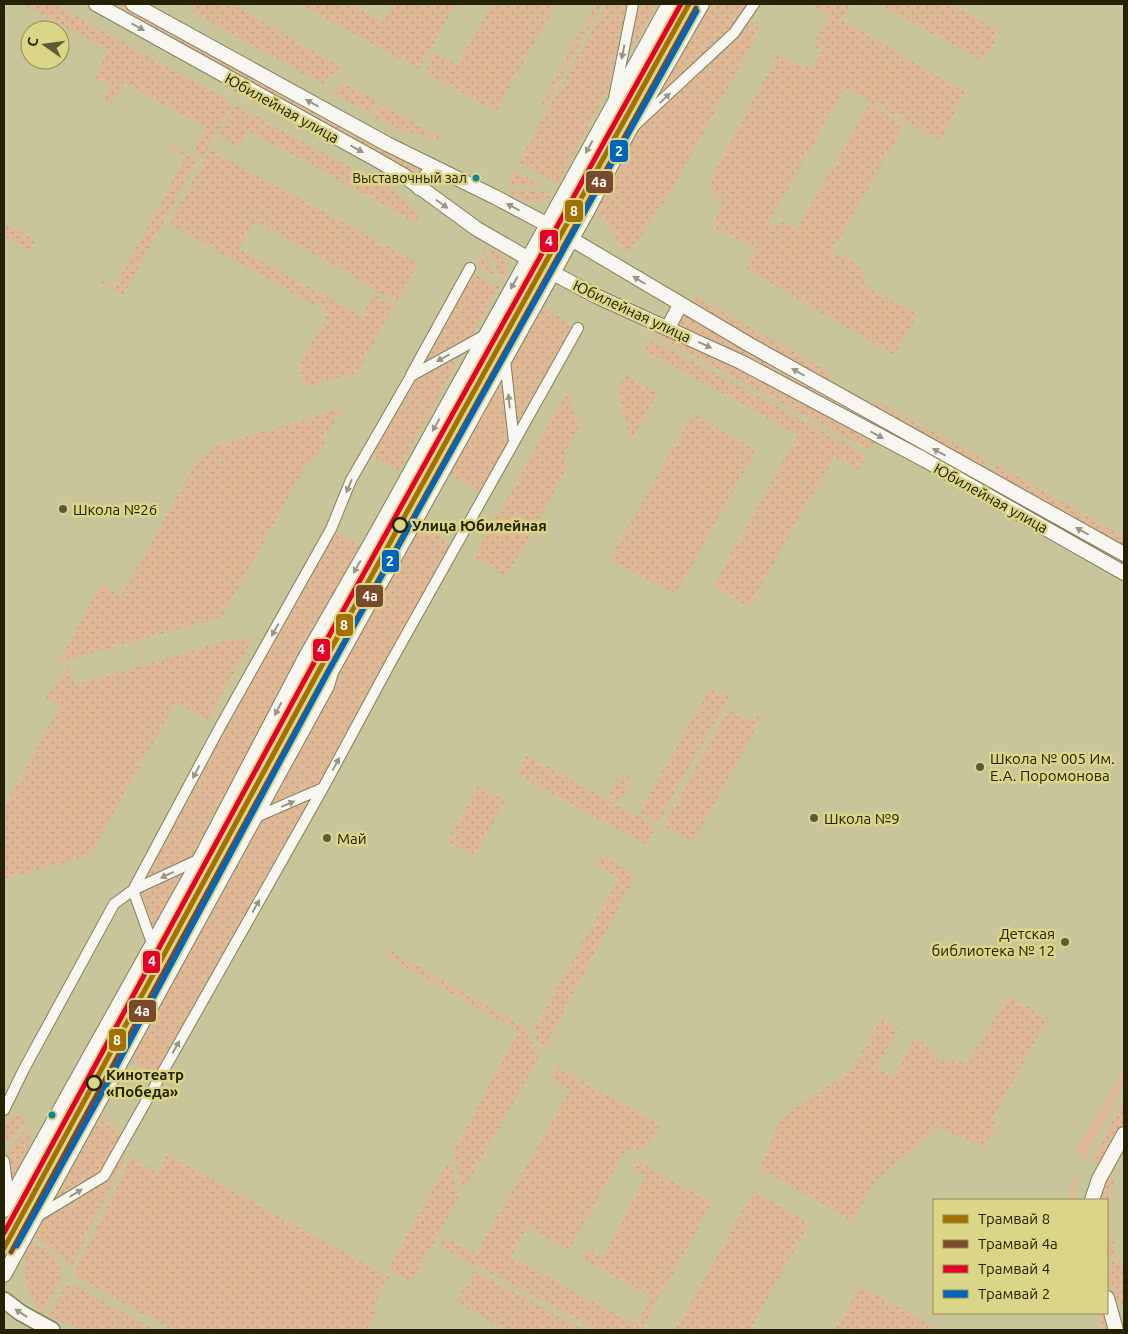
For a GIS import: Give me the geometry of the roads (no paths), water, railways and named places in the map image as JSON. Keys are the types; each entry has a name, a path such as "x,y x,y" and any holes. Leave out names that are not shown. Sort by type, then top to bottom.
{"main road":[{"name":"Юбилейная улица","path":"96,4 403,175 478,229 527,259 596,296 741,362 858,424 1124,573"},
{"name":"Юбилейная улица","path":"133,4 322,109 546,224 680,305 1124,554"},
{"path":"7,1205 200,859 305,658 376,534 612,104 669,4"},
{"path":"4,1274 327,686 331,672 572,239 629,131 702,4"},
{"path":"419,188 432,167"},
{"path":"668,328 680,305"},
{"path":"1092,1199 1099,1179 1124,1134"},
{"path":"4,1300 21,1313 52,1330"},
{"path":"1108,1302 1116,1330"}],"street":[{"path":"612,104 633,4"},
{"path":"629,131 734,33 754,4"},
{"path":"152,943 133,890 220,727 331,529 351,480 470,268"},
{"path":"34,1218 104,1176 323,788 392,660 578,328"},
{"path":"411,376 485,335"},
{"path":"505,360 514,442"},
{"path":"858,424 866,411"},
{"path":"253,819 323,788"},
{"path":"4,1110 24,1069 114,904 133,890 200,859"},
{"path":"4,1161 7,1205"}],"tram line":[{"name":"4","path":"4,1233 315,661 681,4"},
{"name":"8","path":"4,1248 322,665 689,4"},
{"name":"4а","path":"11,1252 329,669 696,8"},
{"name":"2","path":"17,1246 105,1088 329,671 697,11"}],"place":[{"name":"Выставочный зал","path":"476,178"},
{"name":"Школа №26","path":"63,509"},
{"name":"Улица Юбилейная","path":"400,525"},
{"name":"Школа № 005 Им. Е.А. Поромонова","path":"980,767"},
{"name":"Школа №9","path":"814,818"},
{"name":"Май","path":"327,838"},
{"name":"Детская библиотека № 12","path":"1065,942"},
{"name":"Кинотеатр «Победа»","path":"94,1083"}]}
